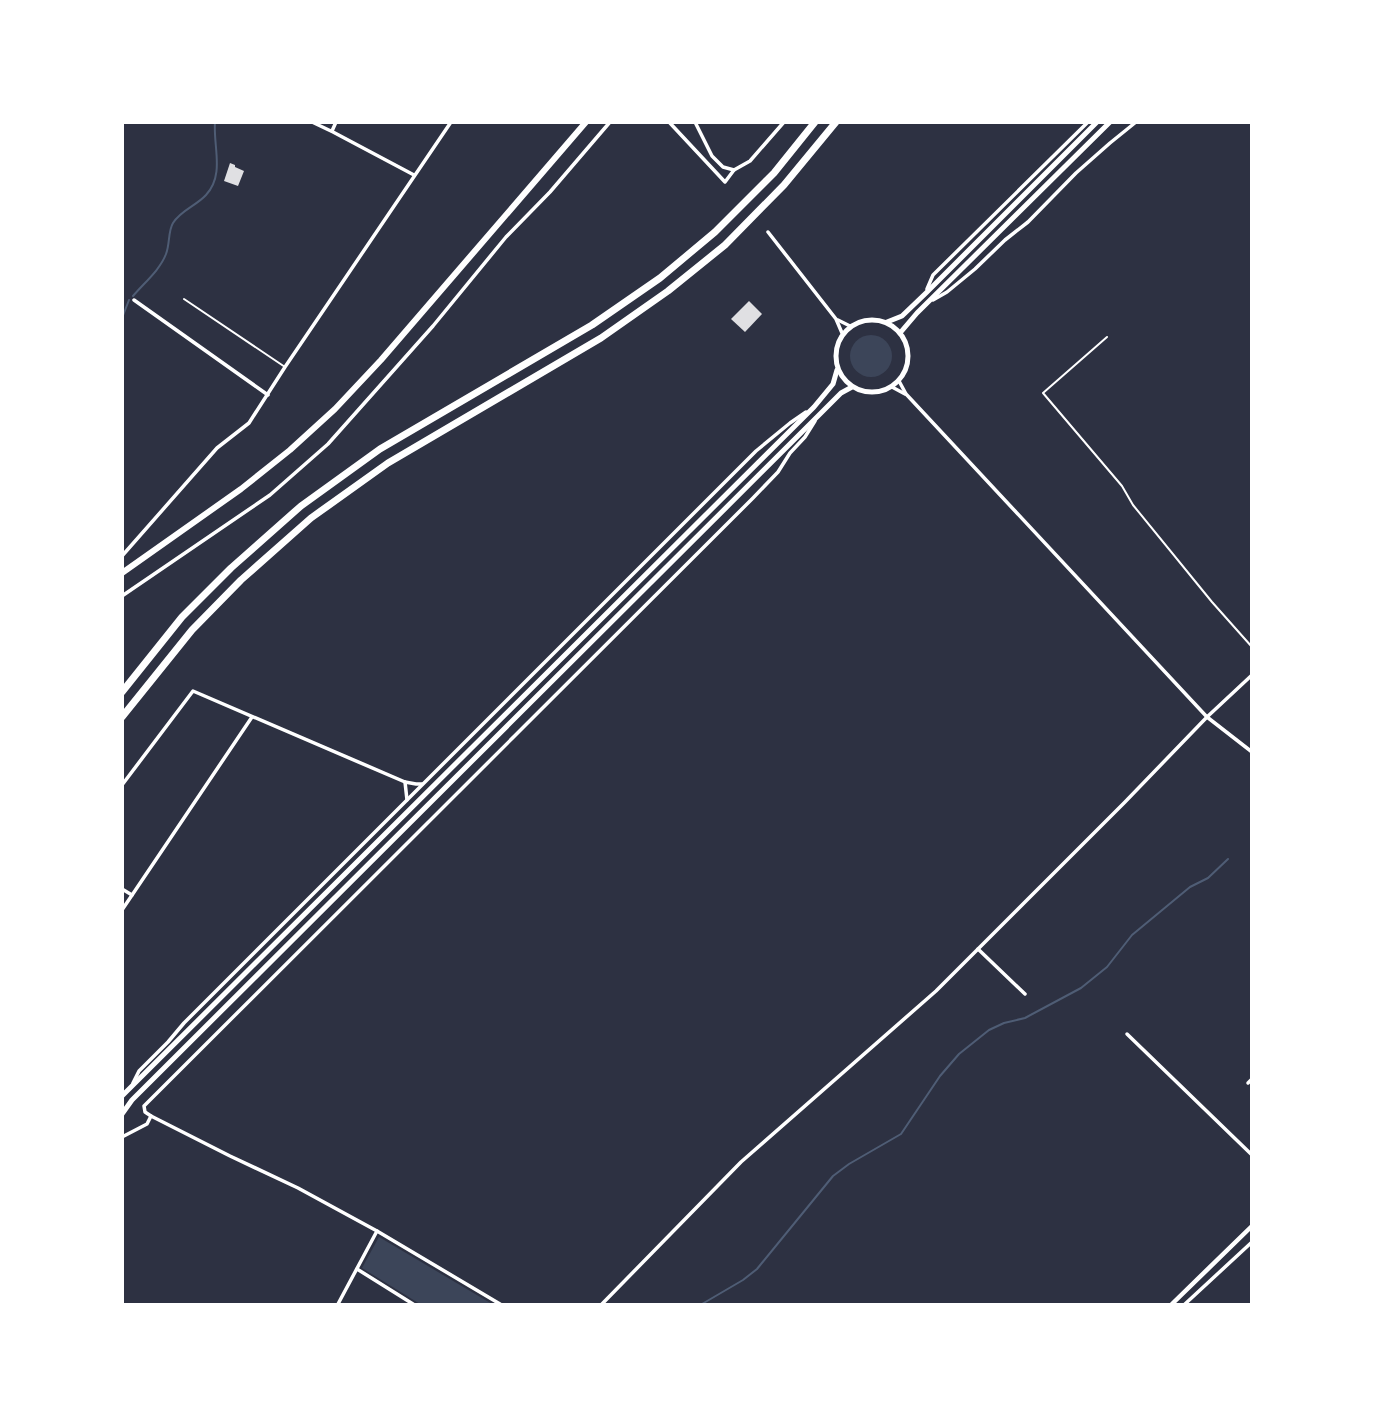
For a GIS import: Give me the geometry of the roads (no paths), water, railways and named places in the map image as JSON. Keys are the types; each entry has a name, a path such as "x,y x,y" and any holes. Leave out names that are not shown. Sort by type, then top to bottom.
{"highway":[{"path":"122,573 241,489 335,409 390,350 586,122"},
{"path":"122,692 182,617 231,568 301,506 380,449 592,325 660,278 715,232 774,173 815,122"},
{"path":"122,716 192,630 241,580 311,518 388,463 601,338 668,291 725,245 784,185 836,122"}],"main road":[{"path":"125,1094 814,407 833,384 837,370 835,349 842,333 850,326 867,319 887,322 902,316 1097,122"},
{"path":"900,333 1110,122"},
{"path":"837,370 843,380 861,391 877,392 899,381 909,356 907,345 900,333 887,322"},
{"path":"122,1114 132,1100 841,393 852,387"}],"street":[{"path":"312,122 415,175"},
{"path":"332,131 336,122"},
{"path":"122,556 217,448 249,423 451,122"},
{"path":"122,596 270,495 328,444 433,326 506,237 550,192 610,122"},
{"path":"669,122 725,182 734,170 750,161 784,122"},
{"path":"695,122 712,156 723,167 734,170"},
{"path":"926,293 933,275 1088,122"},
{"path":"931,301 947,292 975,269 1076,173 1136,122"},
{"path":"768,232 836,319 842,333"},
{"path":"134,300 268,395"},
{"path":"836,319 850,326"},
{"path":"899,381 906,394 1207,717 1251,752"},
{"path":"891,387 906,394"},
{"path":"125,1094 139,1071 184,1023 756,451 814,407"},
{"path":"500,1304 298,1188 151,1116 145,1112 144,1106 753,498 778,472 820,414"},
{"path":"602,1304 741,1162 936,991 1251,675"},
{"path":"122,785 193,691 405,782 424,783"},
{"path":"122,910 252,717"},
{"path":"405,782 407,800"},
{"path":"122,889 132,895"},
{"path":"978,949 1025,995"},
{"path":"1127,1034 1251,1155"},
{"path":"122,1137 147,1124 151,1116"},
{"path":"1172,1304 1251,1226"},
{"path":"338,1304 377,1231"},
{"path":"1185,1304 1251,1242"},
{"path":"357,1269 413,1304"}],"lane":[{"path":"184,299 285,367"},
{"path":"1107,338 1043,393 1122,486 1133,505 1251,647"}],"waterway":[{"path":"133,296 163,260 173,223 212,187 217,169 215,122"},
{"path":"122,318 129,300"},
{"path":"702,1304 757,1269 833,1176 901,1134 940,1076 959,1054 989,1030 1025,1018 1081,988 1107,967 1132,935 1190,887 1208,878 1228,859"}]}
